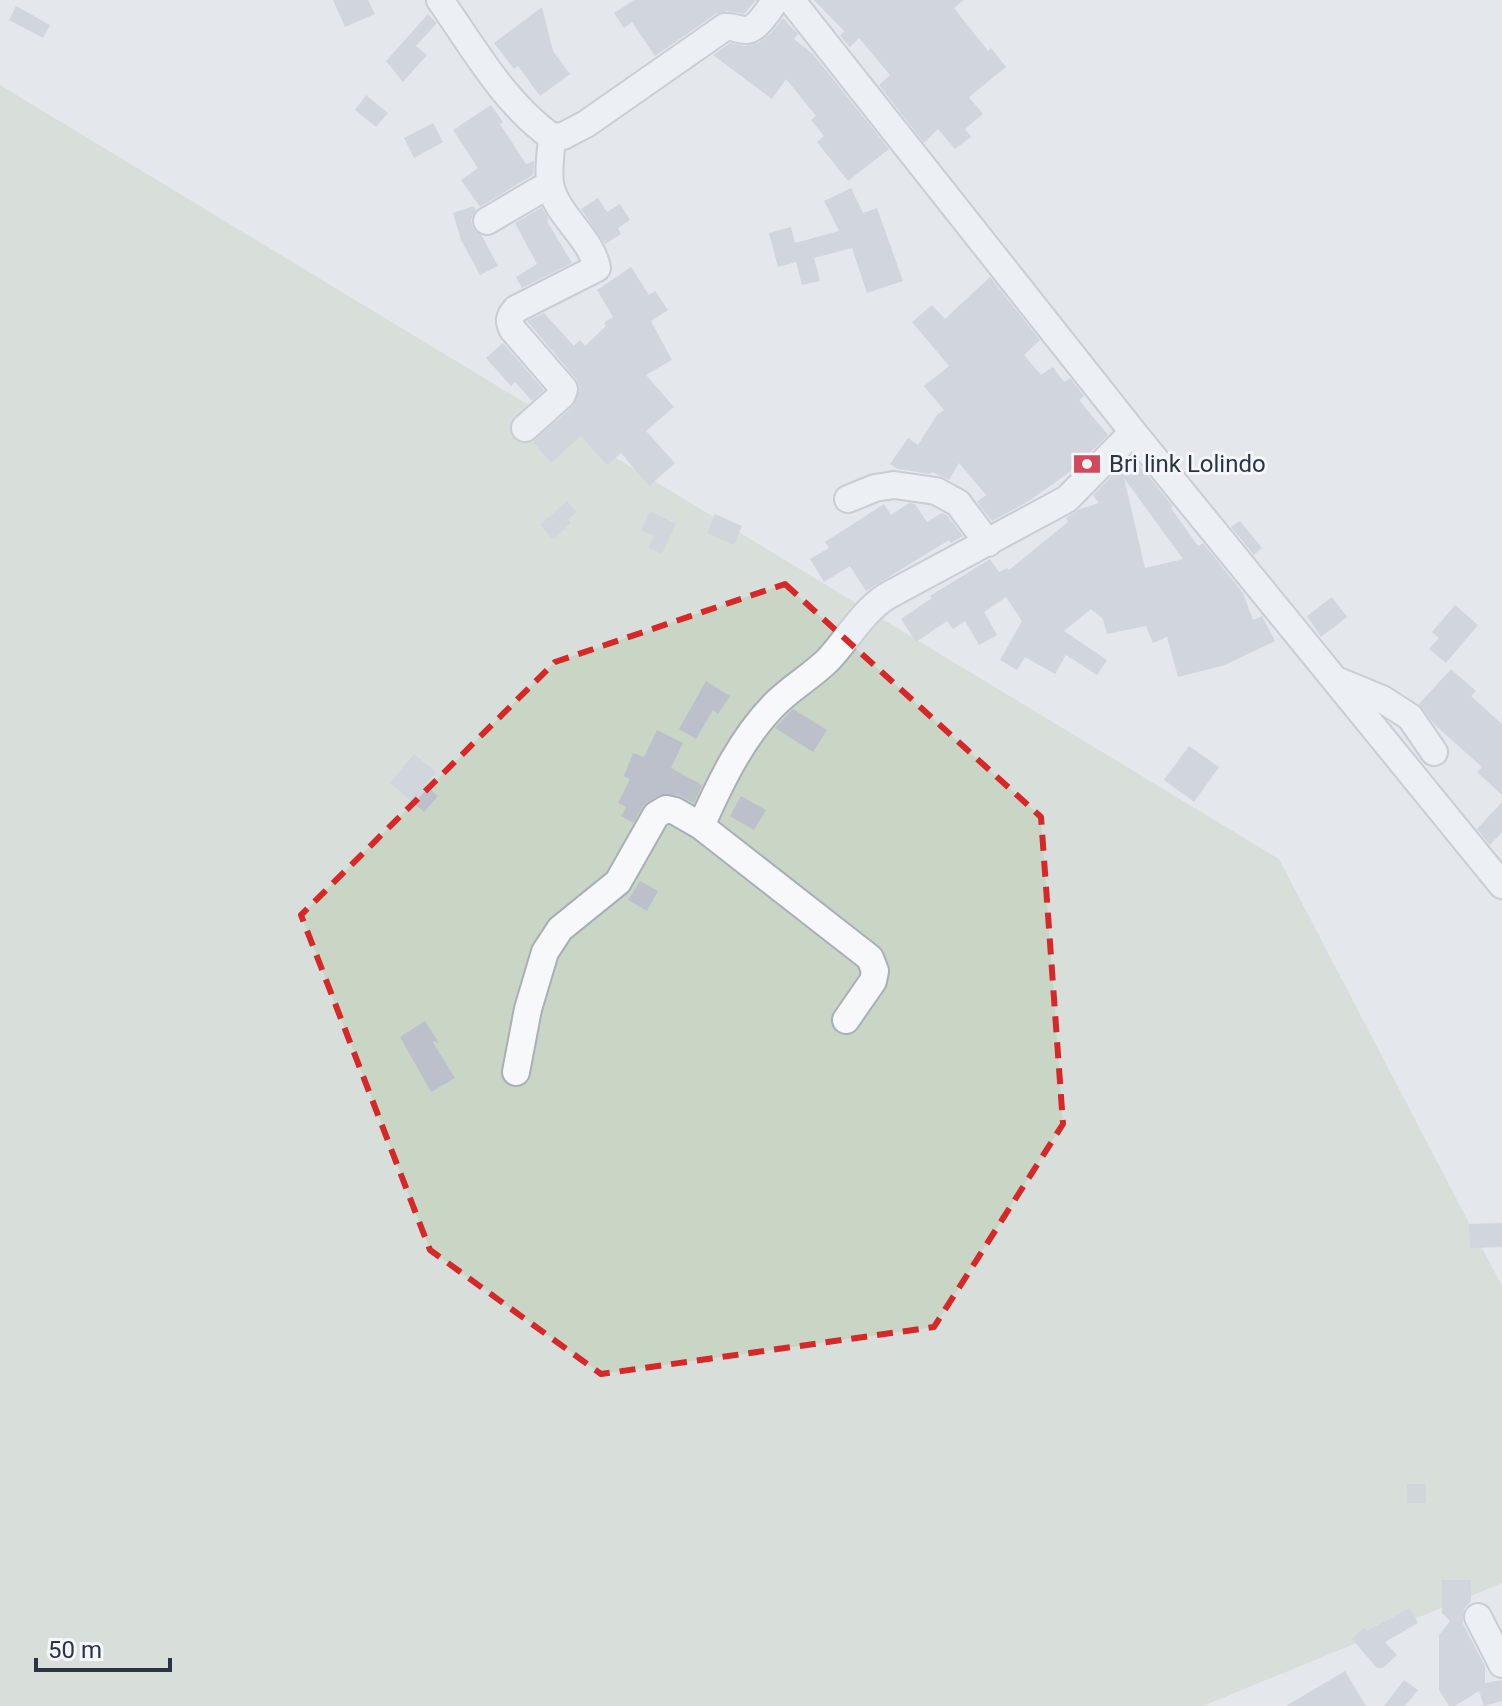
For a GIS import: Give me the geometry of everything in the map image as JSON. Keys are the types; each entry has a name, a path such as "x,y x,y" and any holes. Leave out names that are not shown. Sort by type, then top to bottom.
{"street":[{"path":"440,0 475,52 523,113 552,137 563,136 586,124 725,27 743,30 754,27 776,0"},
{"path":"791,0 1133,432 1502,885"},
{"path":"525,428 562,395 564,389 513,330 510,315 516,309 597,268 550,184 552,137"},
{"path":"487,221 550,184"},
{"path":"701,826 739,751 757,726 774,705 828,659 870,610 887,596 1067,499 1133,432"},
{"path":"848,499 875,488 894,485 936,491 958,503 988,543"},
{"path":"1332,678 1382,699 1410,717 1434,752"},
{"path":"516,1072 539,968 555,935 618,882 656,815 666,809 701,826 870,958 875,971 873,981 846,1020"},
{"path":"1478,1617 1502,1664"}],"highlighted area":[{"path":"785,584 1041,817 1063,1124 934,1327 601,1374 430,1250 301,915 555,662"}],"green space":[{"path":"0,85 1279,859 1502,1286 1502,1583 1203,1706 0,1706"}],"building":[{"path":"333,0 368,0 375,14 345,27"},
{"path":"634,0 756,0 744,14 727,11 716,14 655,56 632,22 624,28 614,13"},
{"path":"814,0 964,0 954,8 988,51 991,48 1006,67 969,97 983,114 965,129 971,137 955,149 938,129 924,143 879,85 890,75 859,38 850,47 840,36 844,31"},
{"path":"16,6 50,25 43,38 9,20"},
{"path":"542,7 553,51 570,74 540,96 518,66 514,69 494,43"},
{"path":"428,14 437,23 416,46 427,55 403,82 386,61"},
{"path":"783,18 798,34 794,39 813,54 889,149 848,181 817,142 824,136 811,120 816,116 786,79 772,99 713,55 730,43 745,46 759,42"},
{"path":"366,95 388,113 376,127 355,110"},
{"path":"491,105 526,164 534,161 533,175 480,207 461,180 478,168 453,130"},
{"path":"433,123 443,142 414,158 404,138"},
{"path":"851,188 863,213 877,208 903,281 867,293 852,248 814,258 820,281 802,285 796,262 778,267 769,233 791,227 795,243 839,231 824,201"},
{"path":"598,198 607,212 620,204 630,220 618,228 621,234 605,244 581,209"},
{"path":"474,206 473,228 482,236 498,266 480,275 461,240 453,213"},
{"path":"542,207 572,263 522,288 516,277 537,264 515,223"},
{"path":"631,267 649,295 655,291 668,310 651,321 672,360 646,375 674,407 646,431 675,463 649,486 621,453 607,465 581,436 551,463 533,442 573,406 580,387 527,321 544,313 574,346 580,340 585,346 613,317 597,290"},
{"path":"990,277 1040,340 1024,355 1041,375 1053,367 1064,382 1070,378 1084,396 1079,400 1108,435 1074,469 1029,501 992,521 977,502 986,495 959,463 949,480 932,472 898,469 890,464 908,438 918,445 937,415 944,410 924,386 949,366 912,322 932,305 945,319"},
{"path":"503,343 544,390 532,401 515,382 511,386 486,358"},
{"path":"1132,456 1173,506 1171,508 1198,546 1203,543 1243,593 1253,620 1262,616 1275,641 1225,665 1178,677 1167,637 1153,643 1146,626 1107,634 1103,619 1091,609 1064,631 1107,660 1097,675 1066,655 1055,674 1025,657 1017,670 1000,660 1022,621 1006,597 984,612 997,635 979,645 965,621 953,629 947,621 916,642 901,619 932,598 930,596 990,559 999,572 1009,570 1068,522 1066,518 1080,509 1099,503 1093,495","holes":["1124,478 1183,559 1145,568"]},
{"path":"567,501 576,512 568,520 571,523 553,540 540,525"},
{"path":"909,503 915,504 927,522 942,513 947,515 963,536 951,543 949,540 866,591 850,566 824,582 810,559 829,548 825,542 884,504 891,515"},
{"path":"650,511 676,524 662,554 648,548 654,536 641,530"},
{"path":"715,514 742,526 734,545 707,533"},
{"path":"1240,521 1262,548 1254,555 1231,527"},
{"path":"1332,597 1347,617 1321,637 1307,616"},
{"path":"1455,605 1478,625 1446,663 1429,649 1439,638 1432,632"},
{"path":"1451,669 1476,691 1471,696 1502,724 1502,795 1477,772 1482,767 1435,725 1419,704"},
{"path":"706,681 730,696 718,714 713,710 696,739 679,729"},
{"path":"793,709 827,730 813,752 775,728"},
{"path":"657,730 683,743 671,768 702,785 694,803 678,795 659,795 643,806 633,823 621,816 626,807 618,803 630,779 624,776 633,753 644,757"},
{"path":"1189,746 1219,767 1194,802 1164,780"},
{"path":"414,754 436,772 425,785 438,796 424,812 390,783"},
{"path":"741,796 766,810 754,830 730,816"},
{"path":"1502,802 1502,832 1490,845 1477,829"},
{"path":"640,881 658,891 647,911 628,900"},
{"path":"425,1021 439,1043 433,1041 434,1044 455,1078 431,1092 400,1037"},
{"path":"1502,1223 1502,1247 1470,1248 1469,1224"},
{"path":"1407,1484 1426,1484 1426,1503 1407,1503"},
{"path":"1442,1580 1471,1580 1471,1601 1464,1609 1463,1624 1485,1666 1485,1683 1502,1680 1502,1701 1484,1706 1479,1691 1455,1706 1449,1706 1439,1690 1439,1635 1450,1621 1442,1613"},
{"path":"1410,1608 1418,1623 1385,1642 1397,1655 1383,1668 1377,1668 1352,1639 1364,1628 1367,1631"},
{"path":"1345,1671 1366,1706 1286,1706"},
{"path":"1404,1680 1418,1690 1405,1706 1384,1706"}],"place":[{"name":"Bri link Lolindo","path":"1087,464"}]}
